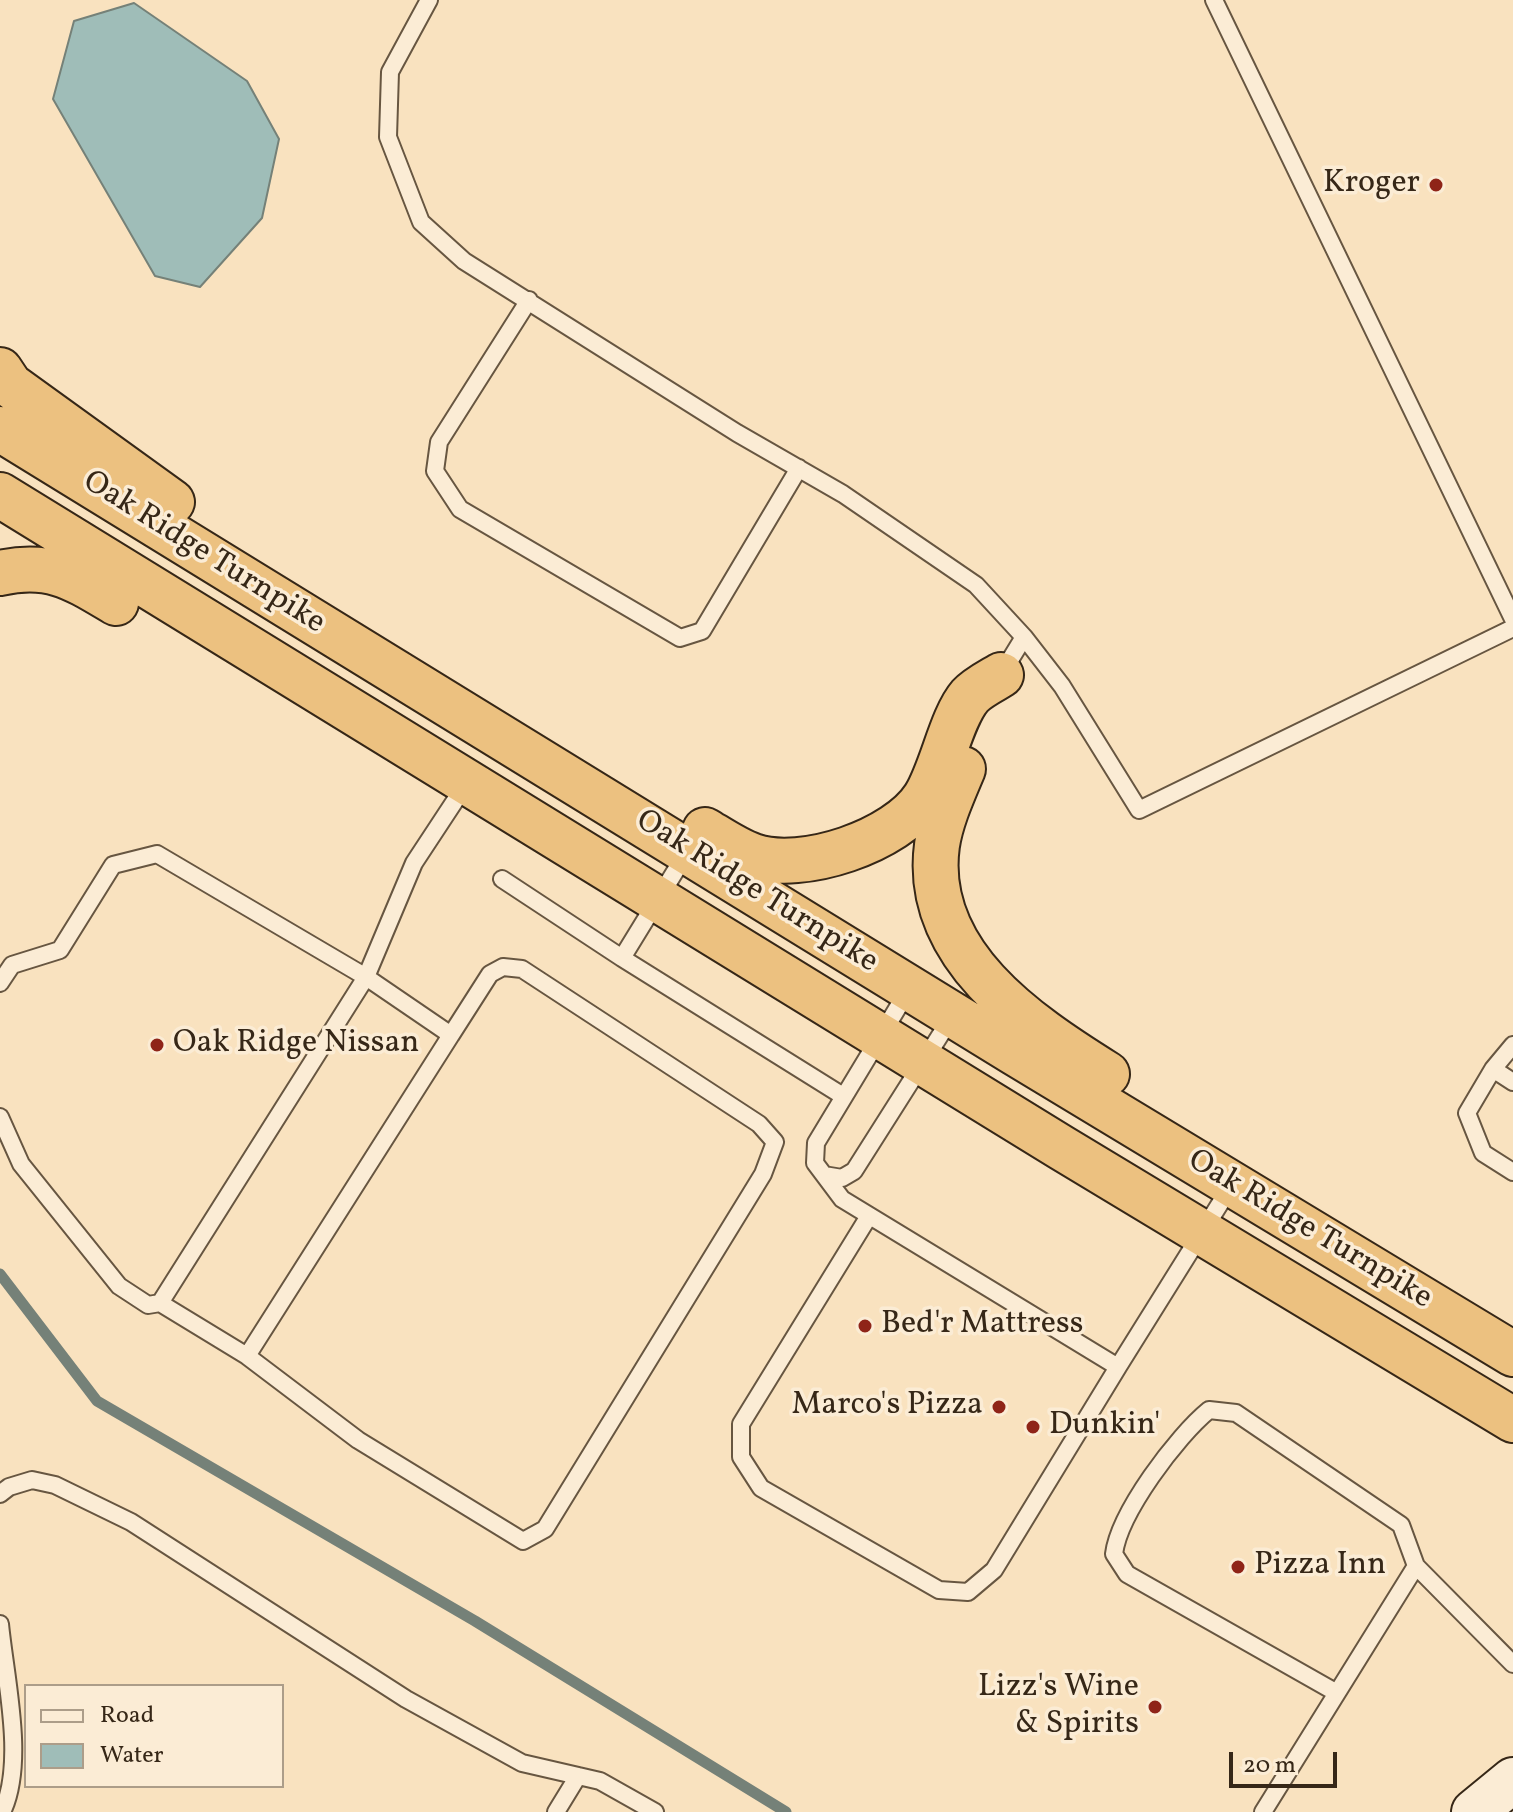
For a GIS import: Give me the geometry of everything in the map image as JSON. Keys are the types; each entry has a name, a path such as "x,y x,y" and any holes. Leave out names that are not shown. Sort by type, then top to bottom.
{"highway":[{"path":"0,370 10,385 44,411 265,565 421,687 597,766 754,857 779,861 813,858 853,847 881,835 906,819 925,797 970,696 1001,675"},
{"name":"Oak Ridge Turnpike","path":"0,429 953,1015 1513,1354"},
{"name":"Oak Ridge Turnpike","path":"0,495 340,706 1513,1420"},
{"path":"0,573 25,568 68,573 208,658 340,706"},
{"path":"1001,675 996,704 968,757 937,843 936,872 941,901 970,962 1016,1012 1053,1040 1209,1136 1365,1265"}],"street":[{"path":"1474,1812 1513,1780"}],"lane":[{"path":"429,0 390,72 388,137 421,222 464,261 737,433 799,468 976,585 1024,637 1062,686 1139,810 1513,628"},
{"path":"1214,0 1513,619"},
{"path":"529,300 439,442 435,471 460,509 680,638 702,631 799,468"},
{"path":"1001,675 1024,637"},
{"path":"160,1303 366,977 414,863 467,783"},
{"path":"622,958 687,851"},
{"path":"0,983 12,965 60,950 113,865 157,854 366,977 451,1035"},
{"path":"502,879 843,1096"},
{"path":"0,1117 21,1164 119,1286 148,1305 160,1303 247,1356 358,1440 523,1541 545,1529 763,1174 775,1142 759,1124 522,969 503,967 490,974 247,1356"},
{"path":"910,988 816,1143 815,1163 842,1199 1118,1367"},
{"path":"824,1175 842,1178 854,1171 953,1015"},
{"path":"1513,1045 1493,1069 1467,1113 1483,1153 1513,1172"},
{"path":"1493,1069 1513,1082"},
{"path":"869,1216 741,1424 741,1457 761,1488 939,1590 968,1592 994,1570 1232,1185"},
{"path":"1337,1693 1127,1574 1114,1554 1116,1539 1186,1429 1209,1410 1236,1413 1401,1525 1416,1566 1513,1664"},
{"path":"0,1494 9,1487 32,1480 55,1485 131,1522 406,1699 522,1763 600,1781 655,1812"},
{"path":"1263,1812 1416,1566"},
{"path":"0,1624 13,1755 8,1800 2,1812"},
{"path":"556,1812 578,1776"}],"water":[{"path":"134,3 247,81 279,139 262,218 200,287 155,276 53,99 74,21"}],"waterway":[{"path":"0,1274 97,1401 475,1621 786,1812"}],"place":[{"name":"Kroger","path":"1436,185"},
{"name":"Oak Ridge Nissan","path":"157,1045"},
{"name":"Bed'r Mattress","path":"865,1326"},
{"name":"Marco's Pizza","path":"999,1407"},
{"name":"Dunkin'","path":"1033,1427"},
{"name":"Pizza Inn","path":"1238,1567"},
{"name":"Lizz's Wine & Spirits","path":"1155,1707"}]}
